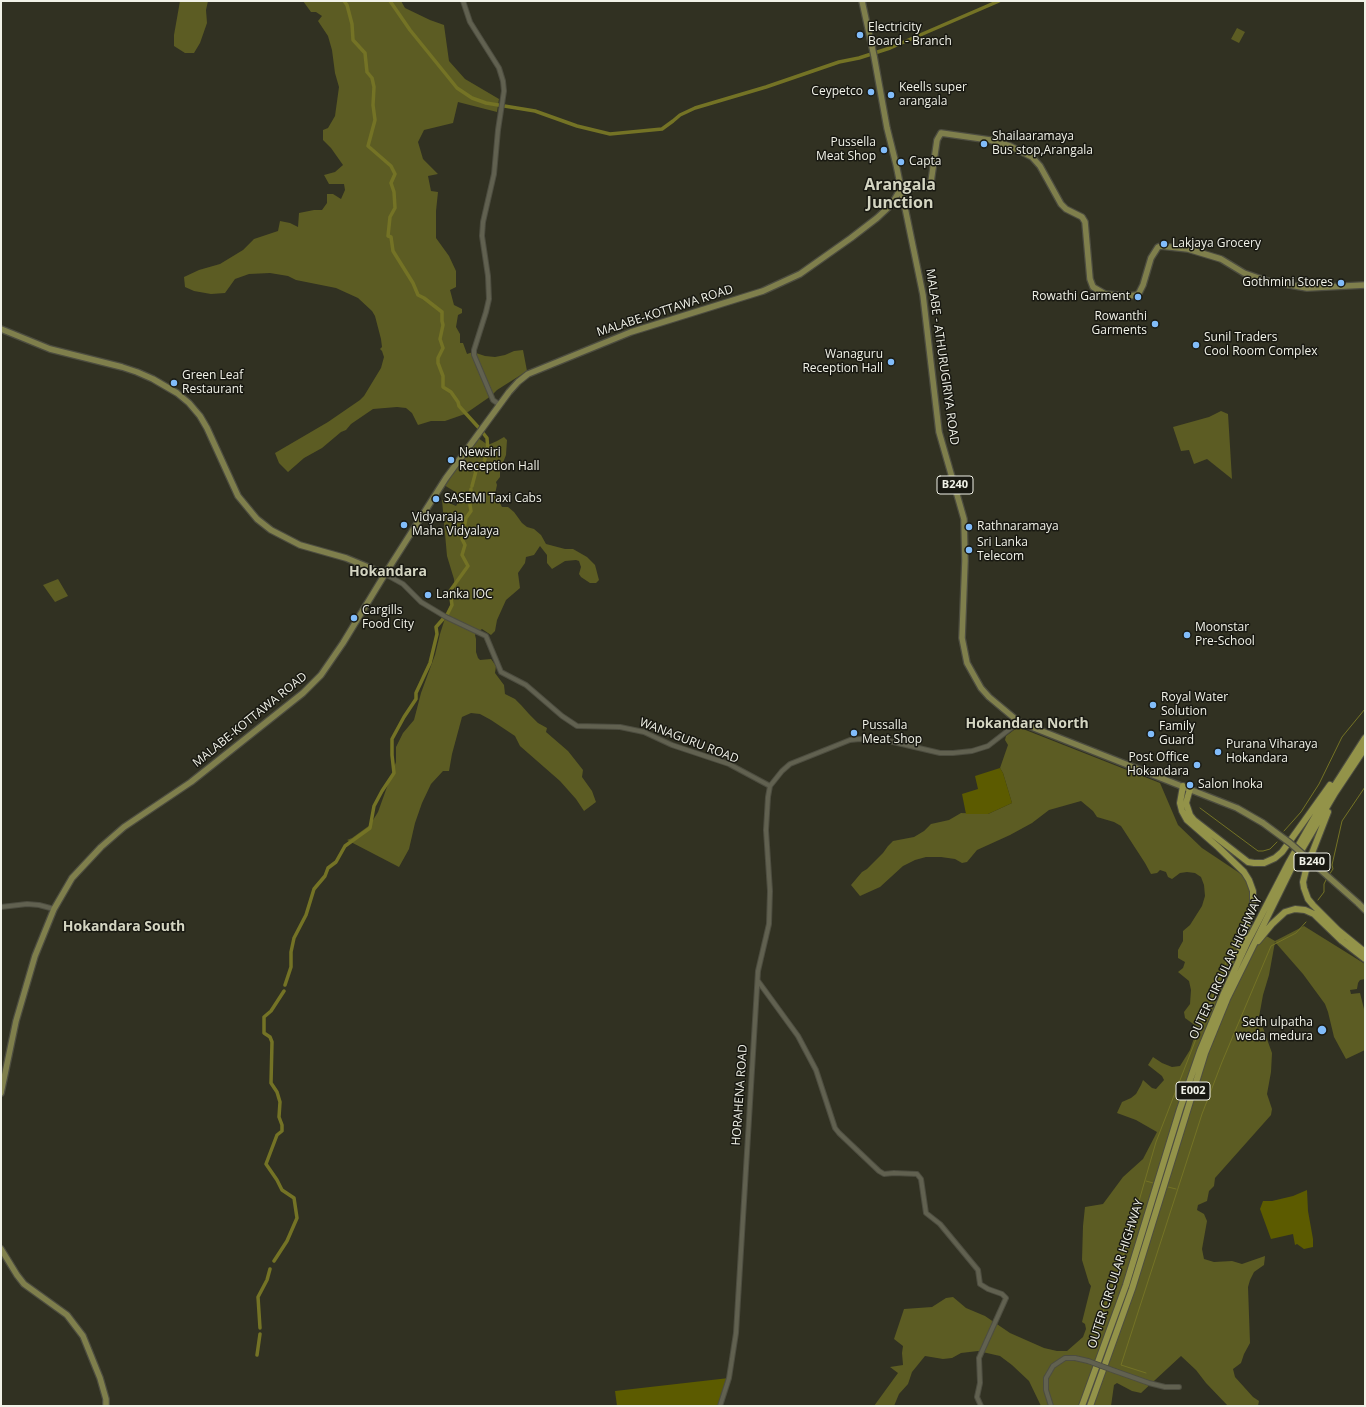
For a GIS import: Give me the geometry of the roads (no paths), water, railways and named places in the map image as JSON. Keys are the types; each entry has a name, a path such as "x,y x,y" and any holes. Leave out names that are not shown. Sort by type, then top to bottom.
{"highway":[{"name":"OUTER CIRCULAR HIGHWAY","path":"1082,1406 1126,1285 1185,1094 1200,1051 1248,941 1289,862 1317,813 1365,738"},
{"name":"OUTER CIRCULAR HIGHWAY","path":"1090,1406 1132,1289 1205,1053 1235,982 1294,863 1335,794 1365,748"},
{"path":"1186,788 1186,803 1190,815 1194,820 1248,862 1264,863 1269,862 1282,852 1315,805 1351,759"},
{"path":"1186,788 1180,803 1187,820 1244,872 1253,891 1253,903 1250,917 1231,980"},
{"path":"1335,794 1307,866 1303,882 1304,888 1308,899 1313,906 1338,930 1365,952"},
{"path":"1251,950 1281,915 1295,909 1305,910 1314,914 1342,941 1365,959"}],"main road":[{"name":"MALABE - ATHURUGIRIYA ROAD","path":"862,1 887,128 923,295 939,432 964,519 965,561 962,638 967,663 980,688 993,702 1019,722 1237,808 1263,823 1290,843 1365,910"},
{"path":"901,188 926,187 929,185 937,140 940,133 990,140 1014,148 1032,157 1040,166 1061,204 1066,209 1082,218 1085,222 1090,279 1093,287 1105,294 1129,296 1139,293 1151,258 1158,247 1161,246 1188,249 1221,259 1244,273 1267,282 1307,288 1365,285"},
{"name":"MALABE-KOTTAWA ROAD","path":"1,1093 21,1001 36,952 54,909 72,878 101,847 124,827 193,781 317,680 333,659 446,478 518,382 528,374 631,332 763,291 800,274 851,238 892,204 901,188"},
{"path":"892,204 902,196"},
{"path":"1,329 50,349 122,367 136,372 177,394 189,403 200,416 238,496 257,519 271,530 300,545 346,558 385,574"},
{"path":"1,1249 24,1284 68,1316 84,1336 100,1378 106,1399 106,1406"}],"street":[{"path":"463,1 470,22 499,68 504,86 494,174 482,222 482,236 488,276 489,299 474,350 474,355 493,400 500,405"},
{"name":"WANAGURU ROAD","path":"385,574 403,584 421,602 446,617 486,636 501,672 526,685 562,716 577,726 620,727 644,732 672,746 728,764 770,786"},
{"path":"770,786 782,771 790,764 850,740 860,738 889,741 940,753 972,752 988,746 1019,722"},
{"name":"HORAHENA ROAD","path":"720,1406 731,1371 736,1333 757,981 769,924 770,891 766,830 770,786"},
{"path":"1,907 28,904 54,909"},
{"path":"757,981 798,1036 816,1070 835,1128 879,1171 884,1174 917,1174 921,1179 926,1213 940,1224 978,1270 980,1284 988,1289 1002,1294 1006,1298 979,1358 980,1383 978,1397 981,1406"},
{"path":"1052,1406 1046,1390 1046,1378 1053,1366 1065,1358 1076,1358 1088,1361 1149,1383 1165,1387 1179,1387"}],"waterway":[{"path":"344,1 347,5 352,24 353,40 365,53 367,72 372,78 374,87 373,105 375,120 368,146 391,166 395,174 391,183 394,192 395,208 390,217 388,236 391,237 393,251 413,283 418,295 442,312 443,325 440,339 443,348 438,358 438,363 443,376 443,387 451,392 459,406 479,428"},
{"path":"390,1 410,30 457,88 472,98 486,103 535,111 577,126 610,134 662,129 680,115 695,108 766,87 839,62 859,58 890,48 999,1"},
{"path":"472,486 476,471 482,466 488,452 487,438 483,433"},
{"path":"447,615 452,605 450,591 468,566 462,555 465,545 462,539 466,518 471,511 471,489"},
{"path":"285,985 291,967 291,952 294,938 306,915 314,889 325,876 328,868 336,862 345,846 370,828 374,806 394,773 392,739 416,699 416,693 430,663 437,634 436,627 443,619"},
{"path":"1284,831 1301,812 1319,784 1342,737 1365,709"},
{"path":"1329,875 1333,869 1332,865 1342,821 1365,787"},
{"path":"1200,808 1258,851 1270,849 1277,842"},
{"path":"1318,900 1324,892 1324,884 1327,878"},
{"path":"1146,1373 1121,1365 1202,1114 1222,1062 1271,946 1296,933 1306,922"},
{"path":"1098,1326 1124,1253 1156,1142 1241,926"},
{"path":"274,1261 287,1241 297,1218 294,1198 282,1190 266,1164 277,1135 282,1131 282,1125 279,1117 280,1102 277,1092 271,1083 272,1042 270,1037 264,1033 264,1017 271,1011 284,991"},
{"path":"1146,1181 1153,1183"},
{"path":"1168,1187 1176,1189"},
{"path":"260,1328 258,1297 267,1280 270,1269"},
{"path":"257,1355 260,1334"}],"place":[{"name":"Electricity Board - Branch","path":"860,35"},
{"name":"Ceypetco","path":"871,92"},
{"name":"Keells super arangala","path":"891,95"},
{"name":"Shailaaramaya Bus stop,Arangala","path":"984,144"},
{"name":"Pussella Meat Shop","path":"884,150"},
{"name":"Capta","path":"901,162"},
{"name":"Lakjaya Grocery","path":"1164,244"},
{"name":"Gothmini Stores","path":"1341,283"},
{"name":"Rowathi Garment","path":"1138,297"},
{"name":"Rowanthi Garments","path":"1155,324"},
{"name":"Sunil Traders Cool Room Complex","path":"1196,345"},
{"name":"Wanaguru Reception Hall","path":"891,362"},
{"name":"Green Leaf Restaurant","path":"174,383"},
{"name":"Newsiri Reception Hall","path":"451,460"},
{"name":"SASEMI Taxi Cabs","path":"436,499"},
{"name":"Vidyaraja Maha Vidyalaya","path":"404,525"},
{"name":"Rathnaramaya","path":"969,527"},
{"name":"Sri Lanka Telecom","path":"969,550"},
{"name":"Lanka IOC","path":"428,595"},
{"name":"Cargills Food City","path":"354,618"},
{"name":"Moonstar Pre-School","path":"1187,635"},
{"name":"Royal Water Solution","path":"1153,705"},
{"name":"Pussalla Meat Shop","path":"854,733"},
{"name":"Family Guard","path":"1151,734"},
{"name":"Purana Viharaya Hokandara","path":"1218,752"},
{"name":"Post Office Hokandara","path":"1197,765"},
{"name":"Salon Inoka","path":"1190,785"},
{"name":"Seth ulpatha weda medura","path":"1322,1030"}],"district":[{"name":"Arangala Junction","path":"900,194"},
{"name":"Hokandara","path":"388,572"},
{"name":"Hokandara North","path":"1027,724"},
{"name":"Hokandara South","path":"124,927"}]}
